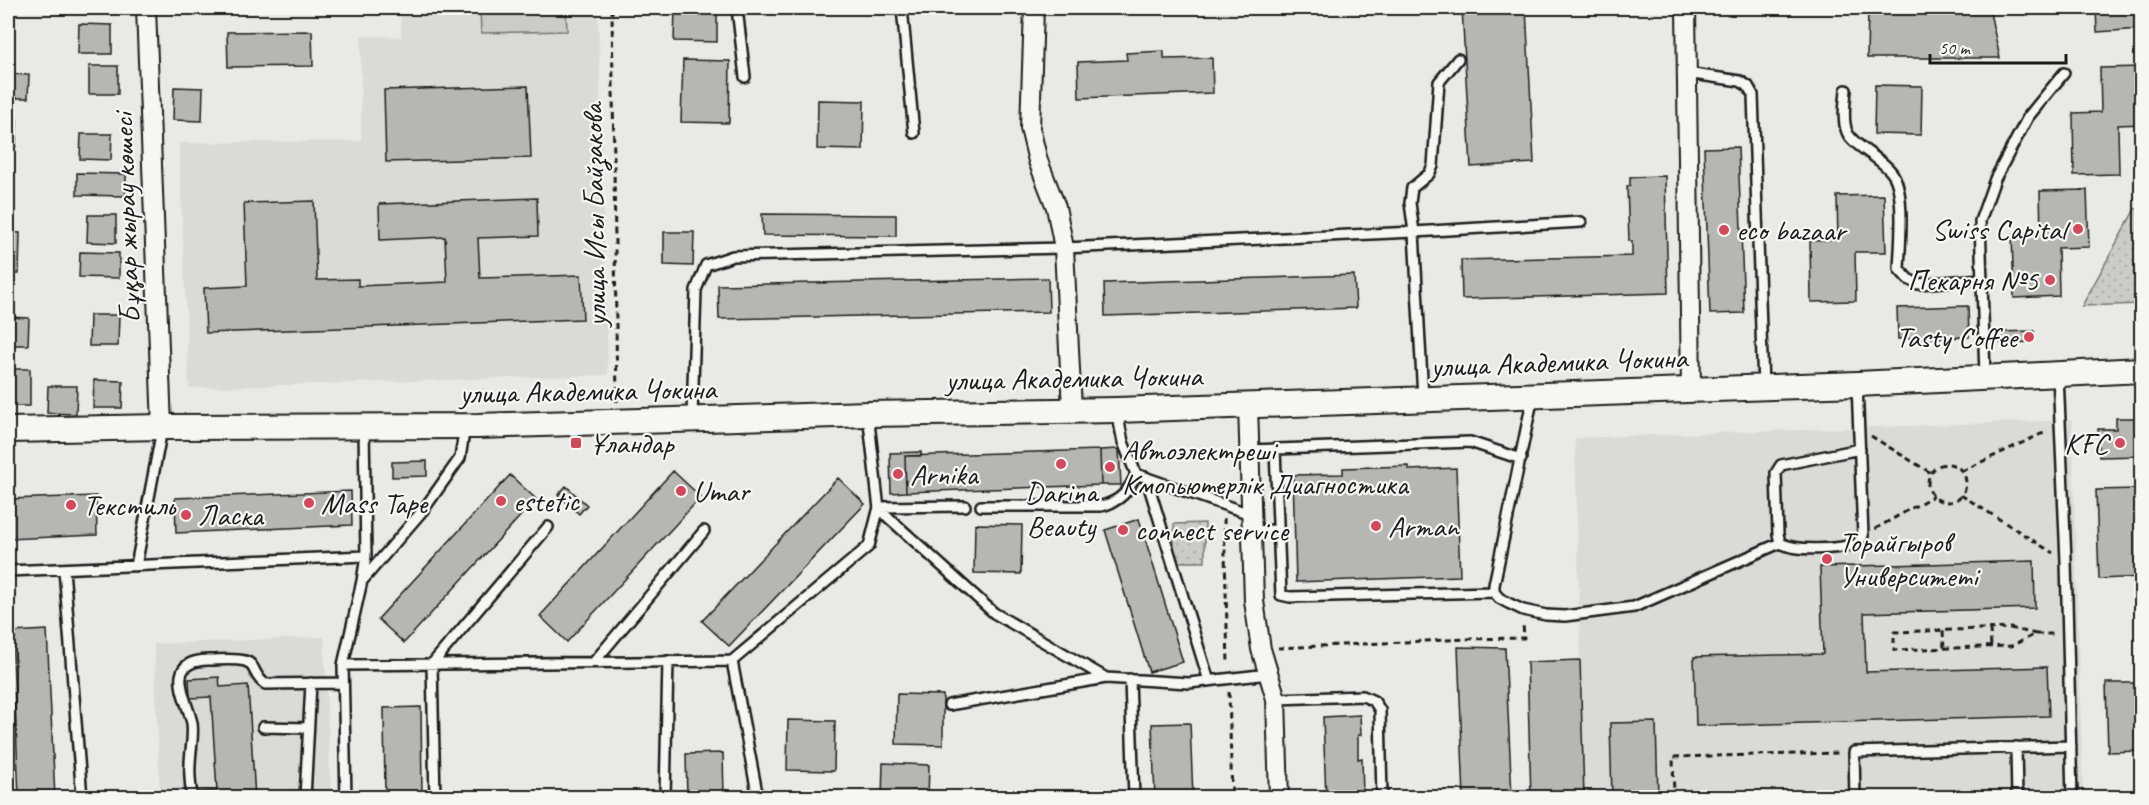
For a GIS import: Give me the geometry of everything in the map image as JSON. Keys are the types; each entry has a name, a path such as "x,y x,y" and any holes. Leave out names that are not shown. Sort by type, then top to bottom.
{"main road":[{"name":"улица Академика Чокина","path":"8,430 466,426 868,414 1117,410 1857,384 2142,370"}],"street":[{"name":"Бұқар жырау көшесі","path":"146,8 162,427"},
{"path":"1034,8 1030,128 1038,161 1056,207 1064,248 1071,410"},
{"path":"1686,8 1691,390"},
{"path":"1248,405 1254,601 1261,649 1276,699 1278,798"}],"lane":[{"path":"736,8 745,77"},
{"path":"902,8 914,133"},
{"path":"1423,398 1414,232 1410,203 1412,188 1429,174 1433,166 1439,82 1458,59"},
{"path":"1686,73 1740,81 1748,86 1753,95 1763,387"},
{"path":"1985,378 1980,220 1995,179 2028,117 2064,74"},
{"path":"1846,90 1846,132 1884,163 1894,175 1900,190 1899,269 1908,279 1918,284 1982,279"},
{"path":"692,420 696,290 706,265 733,256 1064,248 1581,222"},
{"path":"2058,375 2066,562 2072,798"},
{"path":"1780,543 1790,548 1847,547 1857,544 1863,536 1857,384"},
{"path":"1533,396 1494,585 1494,592 1499,598 1523,610 1546,615 1565,616 1634,607 1780,543"},
{"path":"981,506 1101,506 1112,504 1120,499 1130,487 1136,474 1124,442 1117,410"},
{"path":"343,665 732,661 869,546 879,507 868,414"},
{"path":"346,798 343,665 366,556 364,426"},
{"path":"362,581 424,510 460,458 466,426"},
{"path":"136,566 162,427"},
{"path":"1250,450 1470,442 1521,459"},
{"path":"1780,543 1776,473 1781,465 1860,448"},
{"path":"1275,450 1281,595 1290,597 1494,592"},
{"path":"1136,474 1223,504 1251,522 1277,530"},
{"path":"1146,477 1209,681"},
{"path":"879,507 965,506"},
{"path":"879,507 994,613 1106,678"},
{"path":"435,798 432,664 548,528"},
{"path":"594,662 704,531"},
{"path":"8,571 366,556"},
{"path":"64,568 82,798"},
{"path":"192,798 190,765 193,740 192,723 180,681 183,670 189,664 203,660 246,661 253,666 258,679 265,684 343,683"},
{"path":"665,798 668,661"},
{"path":"732,661 758,798"},
{"path":"949,705 1106,678 1189,683 1269,674"},
{"path":"1130,679 1134,798"},
{"path":"283,798 305,797 311,683"},
{"path":"1276,699 1363,696 1374,700 1380,710 1382,798"},
{"path":"263,727 308,728"},
{"path":"1855,798 1854,753 2071,746"},
{"path":"2016,747 2017,798"}],"path":[{"name":"улица Исы Байзакова","path":"612,8 617,422"},
{"path":"1859,428 1931,473"},
{"path":"1962,471 2041,434 2060,433"},
{"path":"1948,464 1962,471 1965,483 1961,495 1952,501 1933,496 1929,487 1931,473 1939,466 1948,464"},
{"path":"1961,495 2066,562"},
{"path":"1863,536 1933,496"},
{"path":"1223,504 1232,798"},
{"path":"1261,649 1524,638 1523,610"},
{"path":"1990,628 1991,647"},
{"path":"2036,634 2011,646 1894,650 1894,632 2010,628 2036,634 2068,634"},
{"path":"1943,630 1944,649"},
{"path":"1674,798 1673,757 1854,753"}],"shaded area":[{"path":"401,8 598,8 608,375 189,388 179,143 361,141 361,36 401,37"},
{"path":"480,8 566,8 567,31 481,33"},
{"path":"2141,208 2141,304 2082,306 2135,209"},
{"name":"Торайгыров Университеті","path":"2072,420 2083,797 1584,797 1575,438"},
{"path":"1205,523 1205,562 1174,562 1174,524"},
{"path":"324,637 331,797 160,797 154,644"}],"building":[{"path":"675,8 717,8 717,42 674,41"},
{"path":"1462,8 1526,8 1534,163 1471,167"},
{"path":"1989,8 2000,58 1867,58 1868,9"},
{"path":"2096,8 2142,8 2142,29 2097,32"},
{"path":"8,20 12,20 12,43 8,43"},
{"path":"79,24 112,25 112,54 78,54"},
{"path":"312,31 313,66 228,67 227,32"},
{"path":"1164,51 1164,59 1212,58 1213,93 1079,98 1078,62 1127,60 1126,53"},
{"path":"683,60 730,61 729,123 681,122"},
{"path":"89,66 118,66 118,94 89,94"},
{"path":"2142,67 2142,124 2118,125 2119,174 2074,175 2073,113 2101,112 2100,68"},
{"path":"8,74 29,75 28,98 8,98"},
{"path":"1875,85 1922,86 1921,135 1874,134"},
{"path":"528,86 531,158 386,162 384,90"},
{"path":"174,87 203,88 202,121 173,120"},
{"path":"818,100 864,101 863,150 817,149"},
{"path":"8,118 17,119 16,146 8,146"},
{"path":"81,134 112,134 111,160 80,159"},
{"name":"eco bazaar","path":"1738,147 1744,313 1710,314 1704,148"},
{"path":"77,173 126,174 126,196 77,195"},
{"path":"8,174 14,175 14,203 8,202"},
{"path":"1665,176 1668,293 1462,299 1461,260 1632,256 1632,241 1629,241 1627,186 1630,186 1630,177"},
{"path":"2087,190 2089,247 2058,248 2059,296 2014,298 2012,235 2041,234 2040,191"},
{"path":"1884,195 1886,252 1855,252 1856,301 1811,302 1810,241 1838,240 1837,196"},
{"path":"537,198 538,236 478,238 480,278 581,275 583,319 206,333 204,288 247,286 244,203 314,201 317,280 358,279 358,286 447,282 445,237 380,240 379,204"},
{"path":"762,214 896,215 896,236 763,235"},
{"path":"88,215 116,215 116,243 87,242"},
{"path":"8,232 20,233 19,274 8,274"},
{"path":"664,232 694,232 693,266 664,265"},
{"path":"80,252 119,253 119,278 79,277"},
{"path":"1354,275 1356,308 1105,316 1104,283"},
{"path":"1048,278 1049,312 719,319 718,285"},
{"path":"1968,306 1969,337 1898,339 1897,308"},
{"path":"90,315 119,315 118,346 89,346"},
{"path":"8,317 29,318 28,345 8,345"},
{"path":"2034,331 2034,342 2000,343 1999,332"},
{"path":"8,369 30,369 30,406 8,406"},
{"path":"94,380 123,381 122,408 93,408"},
{"path":"48,386 77,386 76,414 47,413"},
{"name":"KFC","path":"2116,418 2142,418 2142,456 2099,457 2098,429 2116,429"},
{"name":"Автоэлектреші Кмопьютерлік Диагностика","path":"1119,449 1121,485 1101,485 1100,450"},
{"path":"1100,450 1101,485 906,492 905,456"},
{"name":"Arnika","path":"921,452 921,456 905,456 906,492 891,493 890,453"},
{"path":"427,461 427,476 392,477 392,462"},
{"name":"Arman","path":"1409,466 1409,470 1456,468 1460,576 1296,582 1293,475 1343,474 1343,468"},
{"path":"673,471 701,497 567,642 540,616"},
{"path":"510,475 536,499 404,643 378,619"},
{"path":"838,478 865,504 729,646 702,621"},
{"path":"566,486 587,505 579,514 558,495"},
{"path":"2138,489 2139,527 2142,527 2142,577 2099,579 2096,490"},
{"path":"351,491 352,525 176,533 175,498"},
{"path":"96,496 97,535 8,539 8,499"},
{"path":"1139,519 1183,662 1149,672 1105,530"},
{"path":"975,524 1022,525 1021,574 974,573"},
{"path":"2034,561 2035,608 1864,613 1866,672 2047,667 2049,716 1696,726 1694,657 1823,654 1820,567"},
{"path":"47,630 55,798 19,798 12,632"},
{"path":"1458,647 1505,648 1512,798 1464,798"},
{"path":"1580,660 1584,798 1531,798 1527,662"},
{"path":"219,677 220,687 248,685 255,798 198,798 198,792 217,791 211,697 190,698 189,679"},
{"path":"2106,683 2142,683 2142,751 2108,752"},
{"path":"897,694 943,695 943,745 896,744"},
{"path":"421,707 422,798 385,798 384,708"},
{"path":"1360,715 1361,735 1358,735 1358,759 1362,758 1363,797 1326,798 1323,717"},
{"path":"788,720 835,721 834,771 787,770"},
{"path":"1656,722 1658,798 1612,798 1610,723"},
{"path":"1190,723 1193,798 1155,798 1152,724"},
{"path":"723,753 724,798 687,798 686,754"},
{"path":"883,763 929,765 928,798 882,798"}],"place":[{"name":"Swiss Capital","path":"2078,229"},
{"name":"eco bazaar","path":"1724,230"},
{"name":"Пекарня №5","path":"2050,280"},
{"name":"Tasty Coffee","path":"2029,337"},
{"name":"Ұландар","path":"576,443"},
{"name":"KFC","path":"2120,443"},
{"name":"Darina Beauty","path":"1061,464"},
{"name":"Автоэлектреші Кмопьютерлік Диагностика","path":"1110,467"},
{"name":"Arnika","path":"898,474"},
{"name":"Umar","path":"681,491"},
{"name":"estetic","path":"501,501"},
{"name":"Mass Tape","path":"309,503"},
{"name":"Текстиль","path":"71,505"},
{"name":"Ласка","path":"186,515"},
{"name":"Arman","path":"1376,526"},
{"name":"connect service","path":"1123,530"},
{"name":"Торайгыров Университеті","path":"1827,559"}]}
